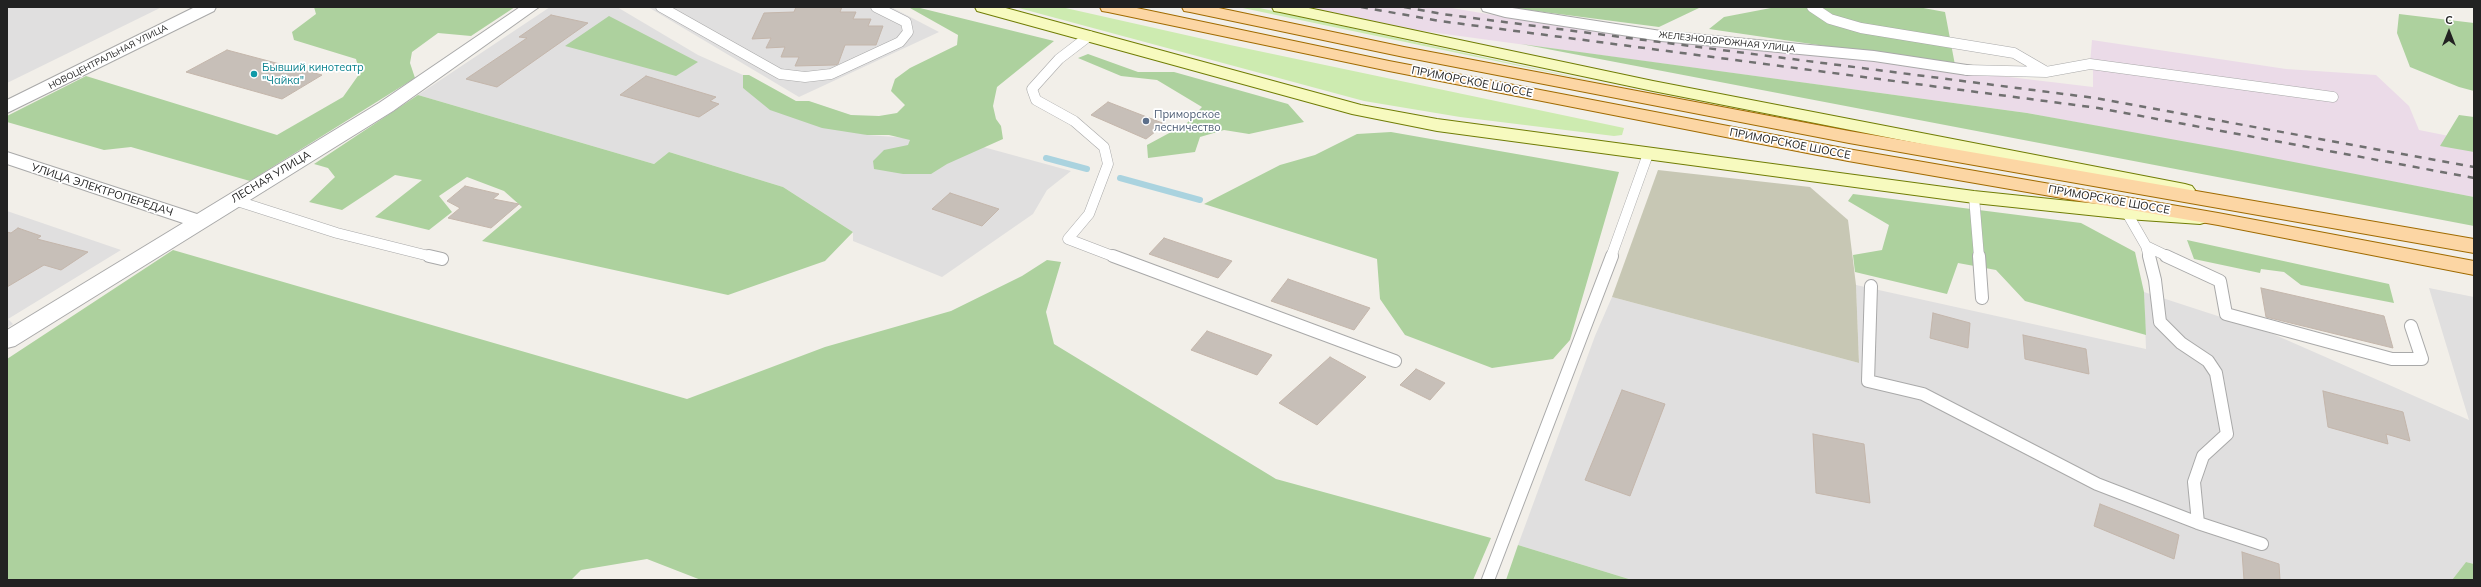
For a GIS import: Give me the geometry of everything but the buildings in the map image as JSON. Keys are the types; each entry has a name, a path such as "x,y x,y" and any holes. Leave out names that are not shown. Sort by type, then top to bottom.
{"main road":[{"name":"ПРИМОРСКОЕ ШОССЕ","path":"1108,7 1389,66 1848,155 2218,219 2474,268"},
{"name":"ПРИМОРСКОЕ ШОССЕ","path":"1190,7 1404,52 1849,137 2392,230 2474,246"}],"street":[{"name":"НОВОЦЕНТРАЛЬНАЯ УЛИЦА","path":"7,107 208,7"},
{"name":"ЛЕСНАЯ УЛИЦА","path":"7,340 198,221 386,107 531,7"},
{"path":"983,7 1359,110 1437,125 1974,197 2127,214 2218,219"},
{"path":"1280,7 1661,87 2392,230"},
{"name":"ЖЕЛЕЗНОДОРОЖНАЯ УЛИЦА","path":"1489,7 1505,12 1661,36 1874,56 1967,70"},
{"name":"УЛИЦА ЭЛЕКТРОПЕРЕДАЧ","path":"7,158 198,221"}],"lane":[{"path":"661,7 780,74 804,77 831,74 900,42 908,32 906,22 876,7"},
{"path":"1812,7 1818,14 1861,28 2014,52 2046,72"},
{"path":"1089,36 1059,59 1032,89 1036,100 1074,121 1104,147 1108,164 1089,214 1068,239 1395,361"},
{"path":"1967,70 2046,72 2090,64 2332,97"},
{"path":"1488,580 1546,424 1592,311 1648,154"},
{"path":"1974,197 1982,298"},
{"path":"234,200 337,233 442,259"},
{"path":"2127,214 2146,246 2154,280 2160,322 2181,343 2208,361 2216,373 2227,434 2203,456 2194,482 2198,523"},
{"path":"2146,246 2220,281 2226,314 2392,359 2422,359 2411,326"},
{"path":"1871,286 1868,381 1923,394 1976,420 2097,484 2198,523 2262,544"}],"shaded area":[{"path":"7,7 162,7 7,83"},
{"path":"550,7 617,7 698,55 743,75 743,88 867,135 965,142 1071,171 1047,190 1033,214 942,277 853,241 853,232 783,187 669,152 654,164 418,95"},
{"path":"648,7 891,7 939,32 799,97"},
{"path":"1305,7 1446,7 1505,17 2093,87 2093,71 2090,64 2092,40 2286,69 2376,75 2409,106 2419,130 2474,141 2474,197 2027,113 1408,29"},
{"path":"1658,170 1810,187 1848,220 1856,285 1859,363 1612,297"},
{"path":"7,211 121,250 8,319 13,324 7,328"},
{"path":"1856,285 2146,349 2144,292 2273,334 2469,420 2429,288 2474,297 2474,564 2466,562 2452,580 1632,580 1518,545 1595,336 1612,297 1859,363"}],"green space":[{"path":"314,7 515,7 471,36 438,33 412,52 410,63 415,78 250,181 131,147 104,150 7,122 7,116 86,76 277,135 343,97 360,73 356,59 294,40 292,32 316,14"},
{"path":"916,7 1054,41 997,87 993,106 996,119 1001,126 1003,139 947,164 931,174 903,174 874,169 873,161 884,150 908,145 910,140 889,135 867,135 822,128 770,110 743,88 743,75 749,75 796,101 809,101 851,115 879,116 897,113 905,105 891,91 895,79 910,68 957,45 958,35 910,8"},
{"path":"1015,7 1061,7 1230,45 1624,128 1622,135 1614,136 1460,117 1364,101"},
{"path":"1238,7 1255,7 1620,87"},
{"path":"1505,7 1705,7 1699,8 1659,27"},
{"path":"1776,7 1918,7 1945,12 1955,65 1709,29 1724,17"},
{"path":"2399,14 2474,23 2474,91 2459,87 2410,67 2397,33"},
{"path":"609,16 698,62 676,76 565,46"},
{"path":"1521,44 2027,113 2237,151 2474,197 2474,226"},
{"path":"1088,54 1138,72 1174,72 1288,104 1304,122 1249,134 1224,130 1200,137 1195,152 1148,158 1147,145 1186,124 1202,107 1157,80 1121,76 1078,58"},
{"path":"418,95 654,164 669,152 783,187 853,232 825,261 728,295 482,241 522,207 504,191 467,177 439,196 452,212 429,230 375,217 422,180 395,175 342,210 309,202 335,177 328,168 314,164"},
{"path":"2459,115 2474,117 2474,152 2440,146"},
{"path":"1391,132 1619,172 1570,340 1553,359 1492,368 1405,335 1380,299 1377,259 1204,204 1280,165 1315,155 1357,134"},
{"path":"1853,194 2081,223 2135,252 2144,292 2146,335 2025,301 1996,270 1958,263 1947,294 1855,272 1853,255 1882,250 1889,225 1848,201"},
{"path":"2187,240 2389,284 2394,303 2301,285 2284,272 2261,269 2260,273 2194,259"},
{"path":"173,250 687,399 825,347 951,311 1022,276 1047,260 1061,262 1046,312 1054,344 1276,479 1491,538 1473,580 701,580 647,559 581,570 571,580 7,580 7,359"},
{"path":"1518,545 1632,580 1506,580"},
{"path":"2466,562 2474,564 2474,580 2452,580"}],"waterway":[{"path":"1046,158 1087,169"},
{"path":"1120,178 1200,200"}],"railway":[{"path":"1361,7 1440,21 2098,108 2474,178"},
{"path":"1404,7 1442,14 2095,98 2474,167"}],"place":[{"name":"Бывший кинотеатр \"Чайка\"","path":"254,74"},
{"name":"Приморское лесничество","path":"1146,121"}]}
